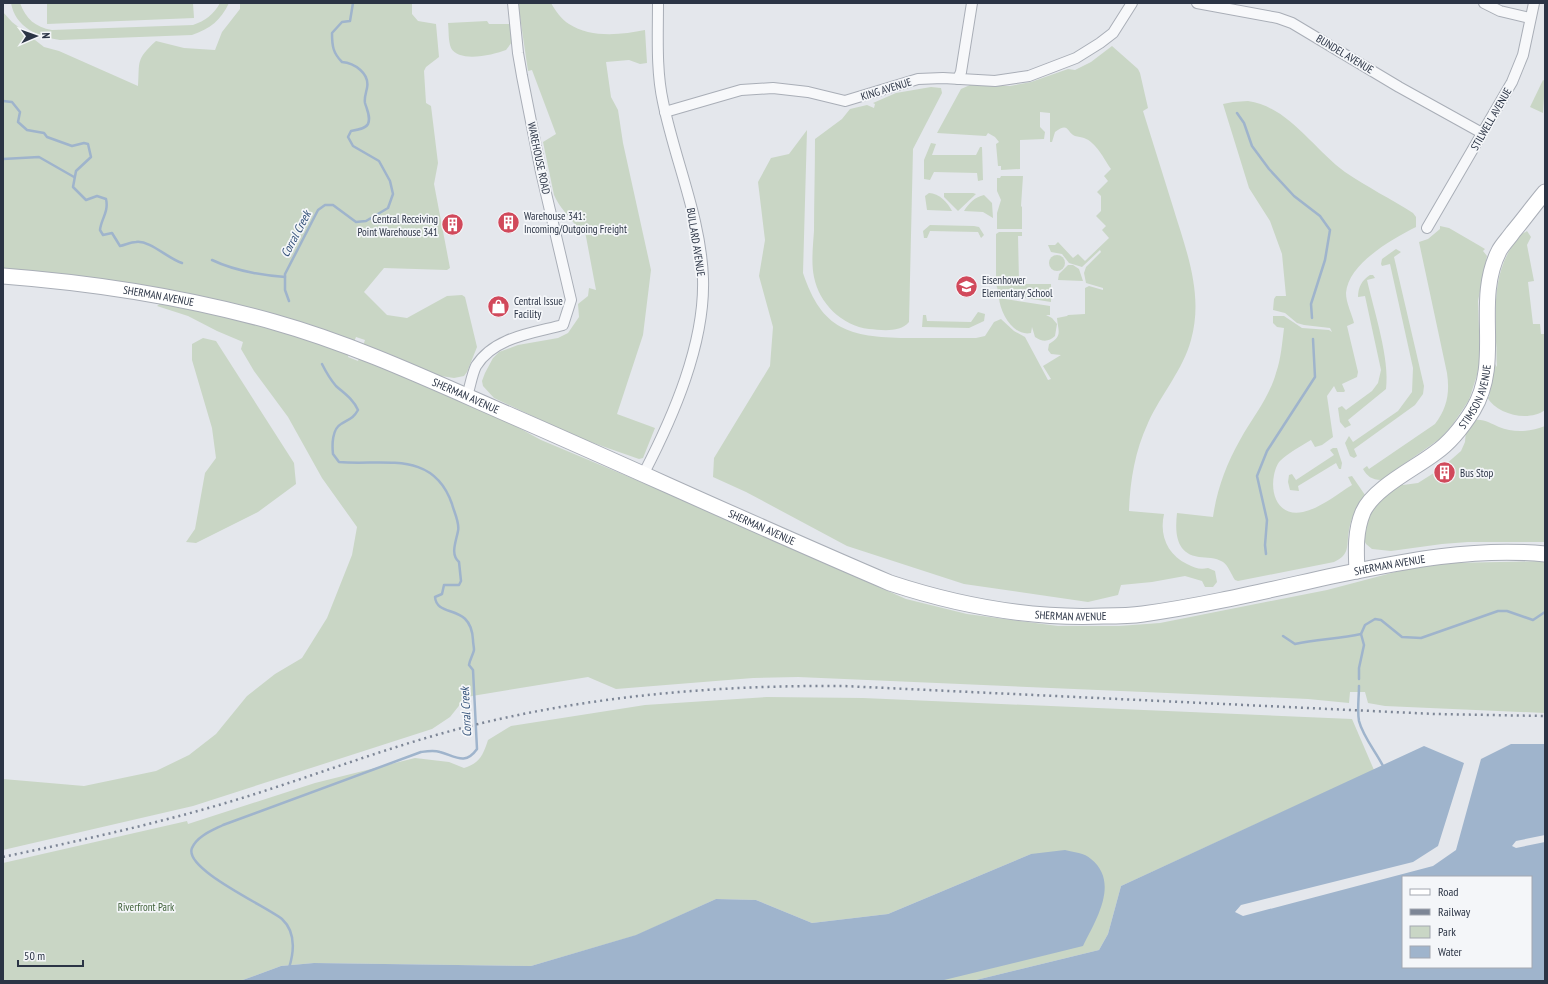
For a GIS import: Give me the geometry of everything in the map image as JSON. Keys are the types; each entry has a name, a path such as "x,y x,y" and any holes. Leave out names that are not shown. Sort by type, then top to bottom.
{"street":[{"name":"WAREHOUSE ROAD","path":"467,396 476,368 488,351 515,337 563,325 571,300 541,172 521,68 513,3"},
{"name":"BULLARD AVENUE","path":"644,474 680,394 694,345 700,313 703,279 698,241 693,218 665,112 659,78 658,3"},
{"path":"958,79 961,72 972,3"},
{"name":"KING AVENUE","path":"665,112 741,90 773,88 808,92 845,101 918,79 1011,79 1029,76 1076,58 1113,33 1132,3"},
{"name":"BUNDEL AVENUE","path":"1197,3 1278,18 1292,23 1482,133"},
{"path":"1484,3 1500,11 1530,18"},
{"name":"STILWELL AVENUE","path":"1427,228 1502,101 1519,66 1534,3"},
{"name":"STIMSON AVENUE","path":"1357,571 1356,537 1364,510 1379,492 1437,452 1447,443 1462,426 1475,406 1484,382 1488,365 1487,300 1494,266 1499,251 1545,192"},
{"name":"SHERMAN AVENUE","path":"3,276 116,288 184,300 261,318 351,348 467,396 890,583 962,604 1043,616 1084,617 1142,614 1357,571 1446,556 1518,552 1545,554"}],"green space":[{"path":"11,3 20,3 28,18 41,27 52,30 193,25 209,17 220,3 229,3 219,19 210,27 192,35 60,40 52,39 36,33 22,24 13,11"},
{"path":"47,3 193,3 194,18 47,24"},
{"path":"240,3 412,3 412,14 418,21 436,24 439,57 426,67 424,71 426,103 431,106 438,163 434,184 450,268 447,270 384,268 364,292 387,315 407,318 447,296 462,295 465,297 477,347 464,376 454,378 434,375 363,346 365,340 356,337 354,342 3,270 3,12 12,22 44,47 59,51 138,86 139,66 142,57 149,47 156,41 184,48 215,50 222,32 240,9"},
{"path":"518,3 551,3 566,22 586,32 616,34 645,30 647,63 640,64 629,60 606,62 611,97 618,110 623,143 651,270 643,335 617,414 655,428 643,458 639,459 579,438 494,398 483,386 482,381 485,373 493,358 499,352 518,345 558,338 568,333 579,317 578,304 588,296 589,288 596,290 584,226 576,226 561,207 554,195 543,142 556,134 532,70 528,71"},
{"path":"487,21 489,24 510,24 512,42 506,50 485,56 468,57 455,53 451,48 448,23"},
{"path":"1112,46 1138,69 1140,73 1148,108 1143,111 1188,256 1192,272 1196,306 1191,340 1183,362 1153,412 1143,434 1132,477 1129,511 1164,514 1164,537 1170,550 1180,560 1195,568 1208,568 1215,571 1217,582 1213,587 1205,587 1202,581 1185,576 1152,582 1121,585 1118,595 1088,602 964,584 847,546 746,492 713,477 714,458 770,366 773,327 759,276 765,240 758,182 771,158 789,154 807,130 803,273 819,307 829,318 840,326 853,332 886,337 906,338 976,338 985,336 994,322 1001,319 1014,331 1025,337 1048,380 1051,379 1043,366 1061,355 1051,354 1048,350 1049,344 1058,336 1059,333 1057,318 1068,315 1085,314 1085,288 1089,286 1103,290 1103,288 1086,283 1084,273 1086,267 1101,252 1100,250 1082,267 1069,263 1062,254 1051,252 1048,245 1055,245 1058,242 1073,258 1078,254 1085,261 1109,238 1102,230 1106,226 1096,216 1101,211 1101,196 1097,192 1108,181 1104,176 1111,169 1092,143 1084,138 1072,135 1065,128 1055,132 1052,142 1050,142 1050,113 1040,112 1040,127 1045,132 1044,139 1020,140 1020,169 1001,170 1001,166 998,166 996,144 999,142 995,137 988,133 986,136 937,133 961,89 970,85 1010,86 1031,82 1068,69 1075,70 1091,62"},
{"path":"1543,80 1545,81 1543,113 1530,107"},
{"path":"931,87 941,88 942,93 913,149 909,322 901,328 890,330 859,327 833,312 821,296 814,277 812,260 814,231 815,139 842,119 850,109 867,105 874,108 875,104 873,103 896,93"},
{"path":"1248,101 1263,105 1276,111 1300,130 1333,163 1345,172 1413,213 1416,217 1416,227 1395,238 1373,254 1354,272 1349,282 1346,297 1354,323 1347,326 1358,372 1357,377 1342,384 1345,391 1344,392 1337,392 1334,386 1327,396 1333,437 1322,445 1315,447 1311,440 1287,455 1279,462 1274,475 1273,490 1278,503 1282,508 1295,513 1310,510 1329,500 1352,485 1348,477 1352,476 1365,495 1357,507 1351,521 1347,549 1345,553 1334,562 1238,581 1235,580 1225,563 1220,560 1191,555 1181,547 1178,541 1176,527 1177,513 1213,517 1217,497 1226,468 1240,440 1269,391 1278,368 1284,328 1277,327 1273,323 1273,316 1284,316 1302,328 1329,330 1332,332 1330,328 1297,323 1285,313 1273,310 1274,299 1276,296 1286,296 1282,254 1270,221 1249,188 1223,104"},
{"path":"931,143 936,144 932,155 976,155 980,147 982,147 983,180 978,181 977,173 934,172 930,180 924,179 924,160"},
{"path":"1001,176 1023,176 1021,206 1022,229 997,229 997,213 1001,200 997,191 997,178 1000,178"},
{"path":"929,193 933,193 943,199 952,211 927,210 925,196"},
{"path":"944,193 976,194 958,211 944,197"},
{"path":"984,195 992,203 993,218 983,212 964,211 972,201"},
{"path":"930,225 974,226 979,227 984,235 981,238 978,232 930,231 927,238 924,238 923,231"},
{"path":"1440,226 1449,228 1485,249 1483,251 1487,256 1478,301 1480,361 1477,375 1469,400 1453,424 1441,438 1381,480 1375,479 1368,476 1363,469 1367,466 1369,469 1435,424 1447,400 1447,373 1419,242 1428,239 1440,229"},
{"path":"1527,231 1531,237 1527,245 1534,281 1528,282 1533,324 1540,324 1541,334 1545,334 1545,410 1531,416 1522,416 1514,415 1498,408 1487,397 1489,397 1495,364 1497,367 1496,300 1500,273 1511,248 1521,235"},
{"path":"999,232 1022,232 1022,236 1018,236 1019,281 996,281 996,234"},
{"path":"1396,249 1401,252 1394,257 1424,386 1423,394 1415,405 1354,449 1357,456 1354,458 1350,456 1345,443 1349,436 1353,442 1398,411 1412,392 1413,368 1390,264 1382,266 1381,264 1382,259"},
{"path":"1057,255 1063,257 1065,263 1063,269 1057,271 1051,269 1049,263 1051,257"},
{"path":"1068,265 1073,265 1079,269 1083,281 1058,280 1059,274"},
{"path":"1370,275 1373,275 1375,278 1367,280 1384,350 1387,377 1386,389 1348,420 1351,425 1345,428 1340,422 1338,408 1342,406 1346,410 1372,391 1378,383 1381,370 1365,296 1358,297 1361,284"},
{"path":"996,284 1051,284 1051,302 999,294"},
{"path":"999,298 1050,306 1050,315 1046,315 1052,318 1057,324 1055,336 1048,340 1040,340 1035,337 1032,327 1031,333 1024,333 1013,327 1002,310"},
{"path":"163,301 247,320 349,352 348,357 358,361 360,356 510,423 541,440 660,490 906,599 967,614 1058,626 1119,626 1160,623 1327,590 1418,566 1449,563 1545,561 1545,713 1385,706 1368,703 1365,692 1350,692 1349,703 1308,699 798,677 753,678 616,689 588,677 466,697 450,717 432,729 193,806 3,850 3,779 84,786 156,771 189,755 216,734 247,696 275,674 302,658 327,618 352,555 357,527 322,478 288,417 254,371 241,349 243,342 188,316 157,306"},
{"path":"978,312 985,314 984,321 969,328 922,327 923,315 926,315 927,321 971,322"},
{"path":"203,338 216,341 294,463 296,484 258,512 196,543 186,542 195,529 205,473 216,458 212,428 192,360 192,344"},
{"path":"1475,420 1485,421 1504,429 1516,431 1528,431 1545,426 1545,542 1468,542 1391,551 1372,549 1366,544 1363,538 1370,508 1401,483 1403,485 1418,483 1437,471 1441,478 1449,472 1445,465 1461,451 1465,442 1466,430"},
{"path":"1337,448 1342,463 1341,469 1339,469 1336,463 1298,486 1299,491 1290,490 1288,482 1289,475 1292,474 1296,480 1334,455 1330,450"},
{"name":"Riverfront Park","path":"767,697 863,698 1352,719 1374,770 1121,886 1108,934 1099,950 972,981 940,981 1031,854 888,914 812,923 756,900 716,899 637,935 531,966 314,963 281,966 240,981 3,981 3,863 187,821 188,824 315,783 415,758 449,762 464,768 474,764 480,758 488,740 511,726 645,705"}],"water":[{"path":"1511,744 1545,744 1545,835 1516,841 1512,846 1516,848 1545,842 1545,981 972,981 1099,950 1108,934 1121,886 1424,746 1464,763 1438,846 1413,862 1241,905 1235,912 1243,916 1433,866 1456,850 1481,759"},
{"path":"1065,850 1086,855 1100,868 1104,879 1105,890 1103,901 1094,925 1083,946 940,981 240,981 281,966 314,963 531,966 636,935 716,899 756,900 812,923 888,914 1031,854"}],"waterway":[{"name":"Corral Creek","path":"289,301 285,290 285,274 318,210 325,205 333,205 356,222 366,221 388,208 393,194 390,181 379,161 353,146 348,137 351,131 367,126 369,119 365,101 367,83 364,73 351,64 342,62 337,56 333,46 332,33 342,22 350,21 353,3"},
{"path":"3,101 12,102 20,112 18,122 27,130 44,133 47,137 72,146 84,143 88,144 91,157 76,171 73,187 86,200 97,196 106,199 106,212 100,230 103,235 112,233 120,246 134,242 141,242 153,246 176,261 182,263"},
{"path":"1237,113 1244,123 1252,146 1269,169 1294,196 1320,216 1330,230 1325,260 1311,304 1312,318"},
{"path":"3,159 39,157 74,177"},
{"path":"212,260 247,272 285,277"},
{"path":"1266,554 1265,545 1267,520 1257,476 1267,451 1315,377 1313,339"},
{"name":"Corral Creek","path":"289,968 293,942 287,924 274,913 228,887 200,866 193,857 192,848 194,844 206,834 223,825 421,752 435,751 464,758 473,754 477,749 473,670 469,665 474,650 471,628 461,615 442,608 437,604 435,597 442,594 444,585 459,585 461,581 459,562 456,559 454,552 458,525 452,504 443,487 433,475 419,468 405,464 339,462 333,454 334,433 338,426 353,417 358,410 346,394 336,386 322,364"},
{"path":"1359,679 1359,668 1364,645 1361,634 1365,625 1375,619 1381,620 1402,637 1421,638 1498,611 1507,611 1533,620 1545,612"},
{"path":"1283,636 1295,644 1361,634"},
{"path":"1359,686 1359,721 1364,733 1384,768"}],"railway":[{"path":"3,857 162,821 255,794 410,743 462,728 509,717 604,700 700,690 796,686 844,686 1435,714 1545,716"}],"place":[{"name":"Warehouse 341: Incoming/Outgoing Freight","path":"508,222"},
{"name":"Central Receiving Point Warehouse 341","path":"453,225"},
{"name":"Eisenhower Elementary School","path":"966,286"},
{"name":"Central Issue Facility","path":"499,307"},
{"name":"Bus Stop","path":"1444,473"}]}
